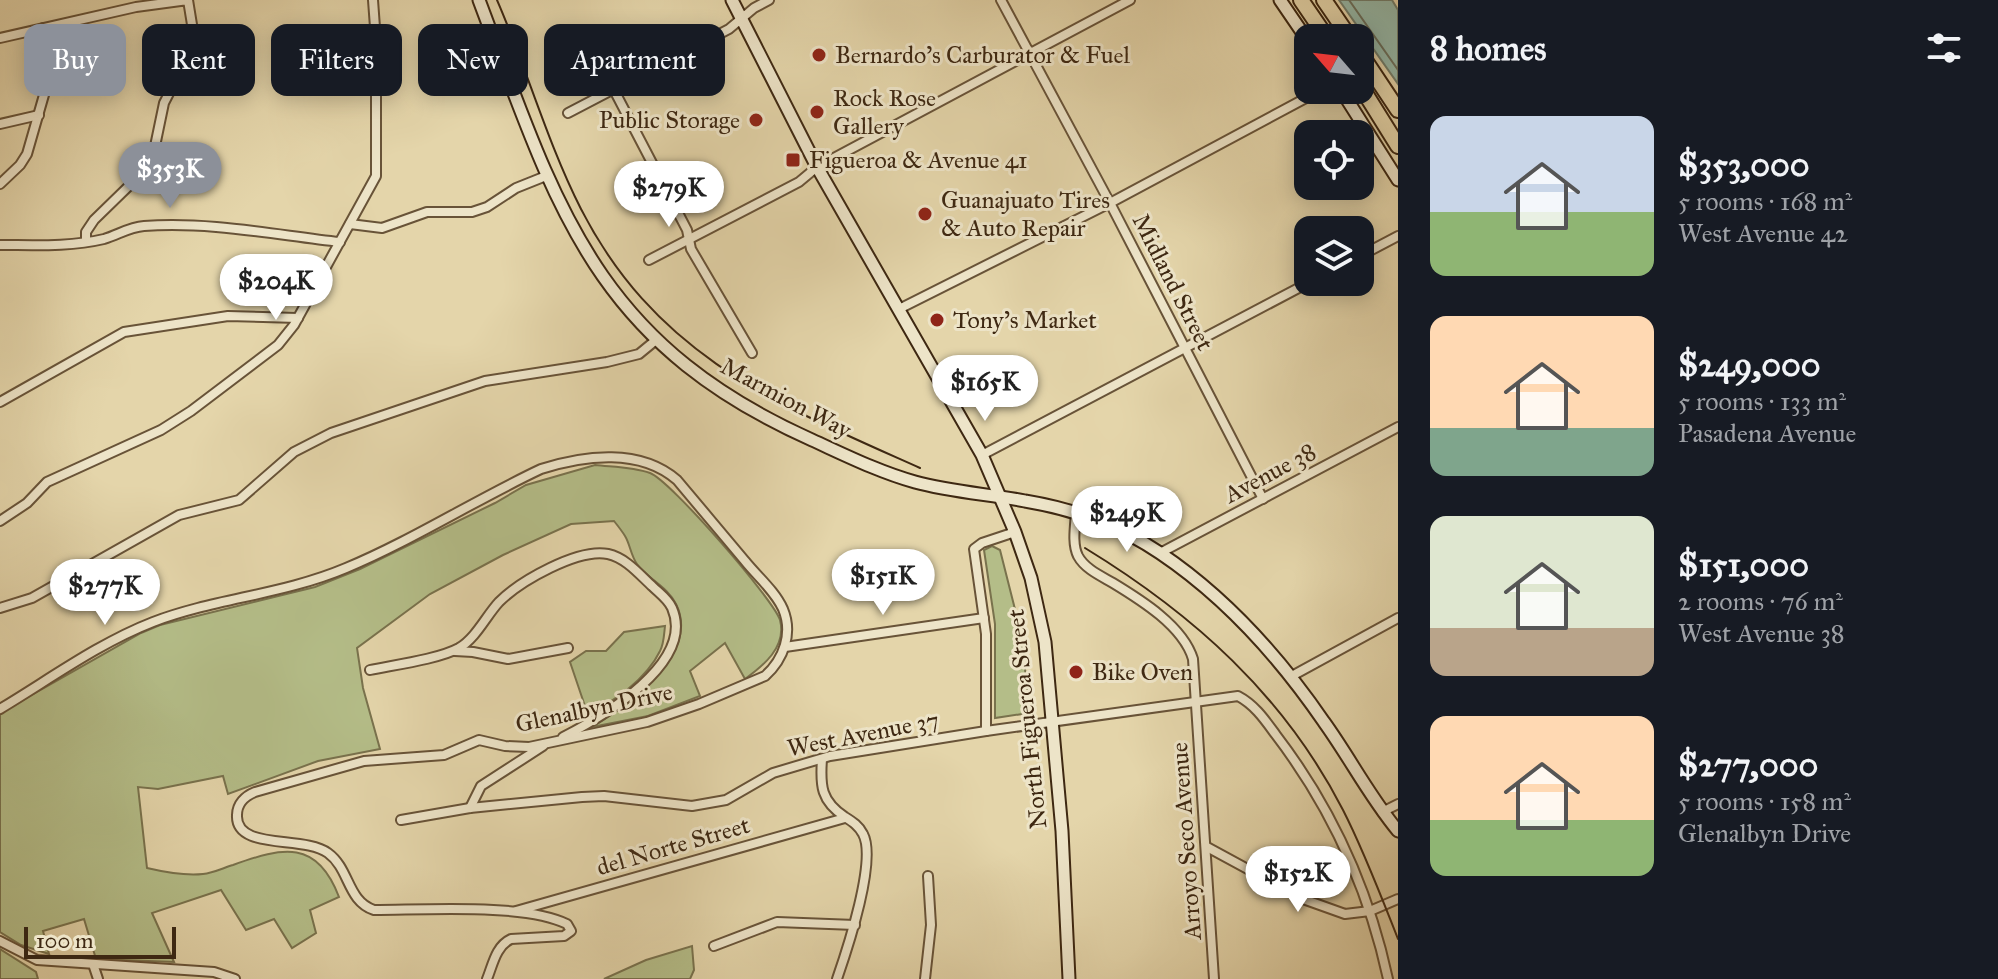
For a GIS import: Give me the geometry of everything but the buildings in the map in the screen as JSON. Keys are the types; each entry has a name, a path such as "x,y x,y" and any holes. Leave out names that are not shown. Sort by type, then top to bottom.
{"highway":[{"path":"1301,0 1317,24"},
{"path":"1324,0 1340,24"},
{"path":"1374,74 1398,110"},
{"path":"1372,104 1398,146"}],"main road":[{"name":"Marmion Way","path":"479,0 546,176 575,235 623,306 656,340 718,389 788,429 883,471 916,482 1076,513 1112,526 1160,553 1228,610 1290,677 1398,831"},
{"name":"North Figueroa Street","path":"732,0 817,167 982,455 1002,497 1031,578 1041,619 1062,831 1069,979"},
{"path":"1280,0 1296,24"},
{"path":"1350,104 1398,180"}],"street":[{"path":"61,24 136,7 188,0 196,35 195,43 164,103 154,151 133,182 94,220 86,232 86,241"},
{"path":"0,521 27,503 47,482 161,430 191,411 278,345 298,318 376,176 373,0"},
{"path":"725,31 769,0"},
{"name":"Midland Street","path":"1001,0 1263,499"},
{"path":"649,260 799,182 817,167 1130,0"},
{"path":"0,38 24,32"},
{"path":"0,184 27,154 43,96"},
{"path":"568,113 602,96"},
{"path":"617,96 687,230 691,249 752,353"},
{"path":"899,309 1110,203 1295,104"},
{"path":"0,124 39,115"},
{"path":"350,224 382,228 427,212 472,212 546,176"},
{"path":"0,245 86,241 105,238 130,228 154,225 340,242"},
{"path":"1374,249 1398,236"},
{"path":"982,455 1294,290"},
{"path":"0,402 124,332 228,316 298,318"},
{"path":"0,608 32,598 179,515 239,500 294,452 331,433 485,381 639,354 656,340"},
{"name":"Avenue 38","path":"1160,553 1398,427"},
{"path":"0,709 138,628 182,612 270,593 344,569 541,469 581,459 629,459 651,463 677,480 777,600 786,622 785,647 984,618"},
{"path":"1076,513 1075,544 1077,555 1083,563 1171,626 1190,649 1196,701 1238,696 1258,711 1287,750 1352,865 1370,911 1388,979"},
{"name":"North Figueroa Street","path":"986,731 984,618 974,549 982,543 1015,532"},
{"path":"451,651 468,640 508,594 563,563 585,555 606,554 625,562 673,610 671,649 649,676 619,704 550,742 481,786 470,808"},
{"path":"1290,677 1398,618"},
{"name":"Glenalbyn Drive","path":"487,979 499,947 504,942 564,936 571,931 567,924 511,913 374,910 359,902 342,869 328,853 300,842 252,838 237,822 238,807 255,792 346,765 444,755 479,740 517,747 647,722 765,676 774,668 785,647"},
{"path":"370,670 451,651 508,659 568,648"},
{"name":"West Avenue 37","path":"401,820 470,808 593,796 692,806 726,800 773,773 822,759 986,731 1196,701"},
{"name":"Arroyo Seco Avenue","path":"1196,701 1214,979"},
{"path":"822,759 822,794 827,802 861,830 867,846 855,925 837,979"},
{"path":"1382,812 1398,804"},
{"name":"del Norte Street","path":"511,913 845,818"},
{"path":"1207,847 1303,899 1345,914 1370,911 1398,899"},
{"path":"925,979 931,925 928,876"},
{"path":"714,946 777,922 855,925"},
{"path":"0,941 37,960 214,972 235,979"},
{"path":"93,964 98,979"}],"green space":[{"path":"595,465 643,471 661,481 698,517 774,608 780,620 780,639 772,655 752,674 745,679 725,643 690,671 700,696 648,716 592,727 641,692 656,676 670,659 681,623 676,604 637,564 627,539 614,521 571,524 503,555 430,594 357,648 363,688 380,749 318,761 228,794 223,776 158,789 138,787 147,868 203,874 268,854 296,852 309,857 330,878 339,897 310,910 316,933 292,948 274,919 246,930 221,890 152,913 174,962 96,959 84,919 43,931 49,954 21,945 0,932 0,713 160,625 315,587 360,569 526,485"},
{"path":"992,546 1000,550 1021,633 1029,705 1022,714 995,718 995,624 984,550"},
{"path":"665,626 661,648 647,671 619,696 588,715 570,662 586,651 606,651 624,632"},
{"path":"692,946 694,970 690,979 604,979 646,960"},
{"path":"0,949 36,972 38,979 0,979"}],"water":[{"path":"1339,0 1392,0 1398,10 1398,84 1374,50 1374,24 1356,24"}],"tram line":[{"path":"497,0 581,209 612,260 646,303 684,339 725,370 817,421 920,468"},
{"path":"1085,548 1125,573 1199,630 1264,694 1293,730 1343,810 1398,939"}],"place":[{"name":"Bernardo's Carburator & Fuel","path":"819,55"},
{"name":"Rock Rose Gallery","path":"817,112"},
{"name":"Public Storage","path":"756,120"},
{"name":"Figueroa & Avenue 41","path":"793,160"},
{"name":"Guanajuato Tires & Auto Repair","path":"925,214"},
{"name":"Tony's Market","path":"937,320"},
{"name":"Bike Oven","path":"1076,672"}]}
